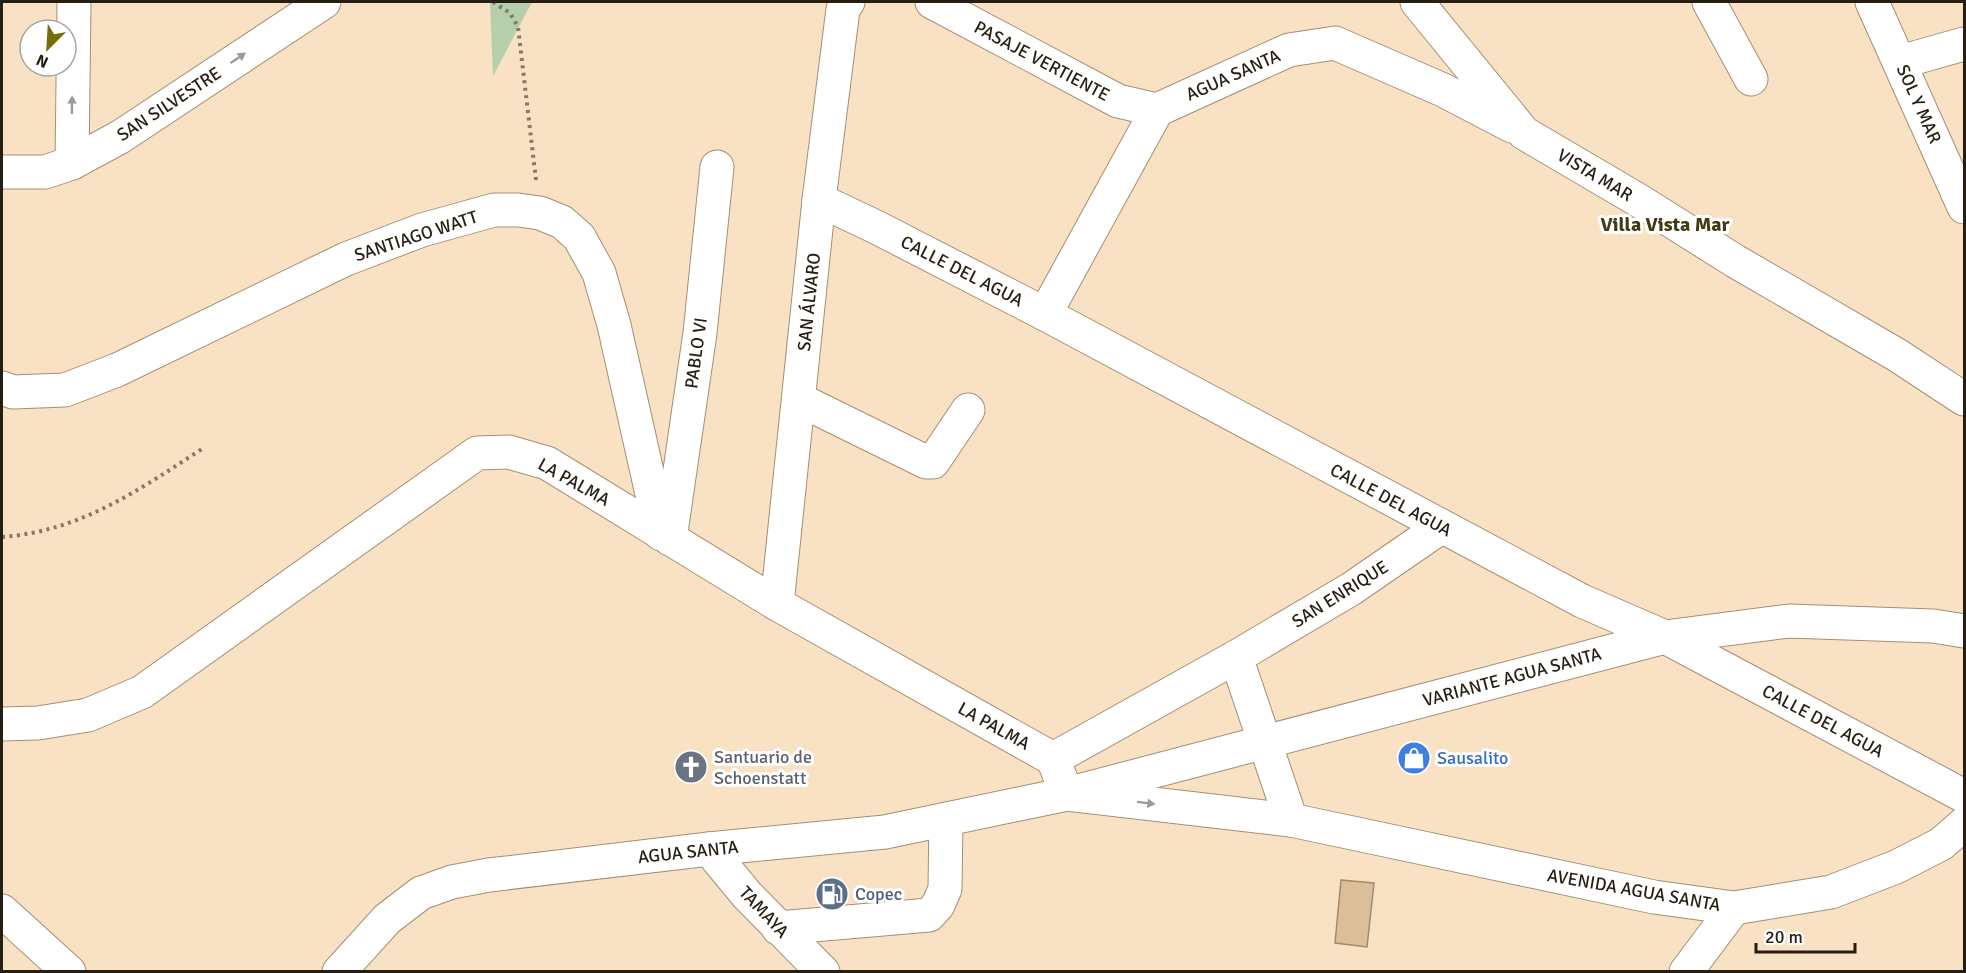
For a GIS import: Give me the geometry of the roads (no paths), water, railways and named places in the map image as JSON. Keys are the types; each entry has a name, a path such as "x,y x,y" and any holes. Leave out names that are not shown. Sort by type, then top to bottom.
{"street":[{"path":"72,163 74,2"},
{"name":"SAN SILVESTRE","path":"2,172 45,172 72,163 120,137 324,2"},
{"name":"SAN ÁLVARO","path":"777,604 819,200 843,9 848,2"},
{"name":"PASAJE VERTIENTE","path":"932,2 1118,101 1157,110"},
{"name":"VISTA MAR","path":"1417,2 1524,133 1638,200 1744,267 1897,355 1965,399"},
{"path":"1709,2 1750,79"},
{"name":"SOL Y MAR","path":"1872,2 1965,207"},
{"name":"AGUA SANTA","path":"1157,110 1289,50 1335,44 1443,90 1524,133"},
{"path":"1900,62 1965,44"},
{"path":"1045,314 1157,110"},
{"name":"PABLO VI","path":"665,537 700,333 717,167"},
{"name":"CALLE DEL AGUA","path":"819,200 876,226 1045,314 1582,601 1665,637 1965,796"},
{"name":"SANTIAGO WATT","path":"2,388 13,392 65,390 117,370 346,259 422,230 494,210 540,213 562,222 579,237 599,273 614,325 665,537"},
{"path":"800,400 927,462 933,462 968,410"},
{"name":"LA PALMA","path":"2,724 38,723 88,715 142,692 477,453 508,452 547,463 777,604 1053,759"},
{"name":"SAN ENRIQUE","path":"1053,759 1351,590 1442,528"},
{"name":"VARIANTE AGUA SANTA","path":"1067,794 1665,637 1789,621 1933,626 1965,631"},
{"path":"1236,657 1291,820"},
{"path":"1053,759 1067,794"},
{"name":"AGUA SANTA","path":"339,972 387,919 421,892 452,882 489,875 709,849 885,832 1067,794"},
{"name":"AVENIDA AGUA SANTA","path":"1067,794 1291,820 1654,897 1734,908 1831,892 1896,867 1941,844 1965,825"},
{"path":"778,928 929,915 938,905 945,890 946,819"},
{"name":"TAMAYA","path":"709,849 747,895 823,972"},
{"path":"1686,972 1734,908"},
{"path":"2,911 69,972"}],"place":[{"name":"Sausalito","path":"1414,758"},
{"name":"Santuario de Schoenstatt","path":"691,767"},
{"name":"Copec","path":"832,894"}],"district":[{"name":"Villa Vista Mar","path":"1665,224"}]}
